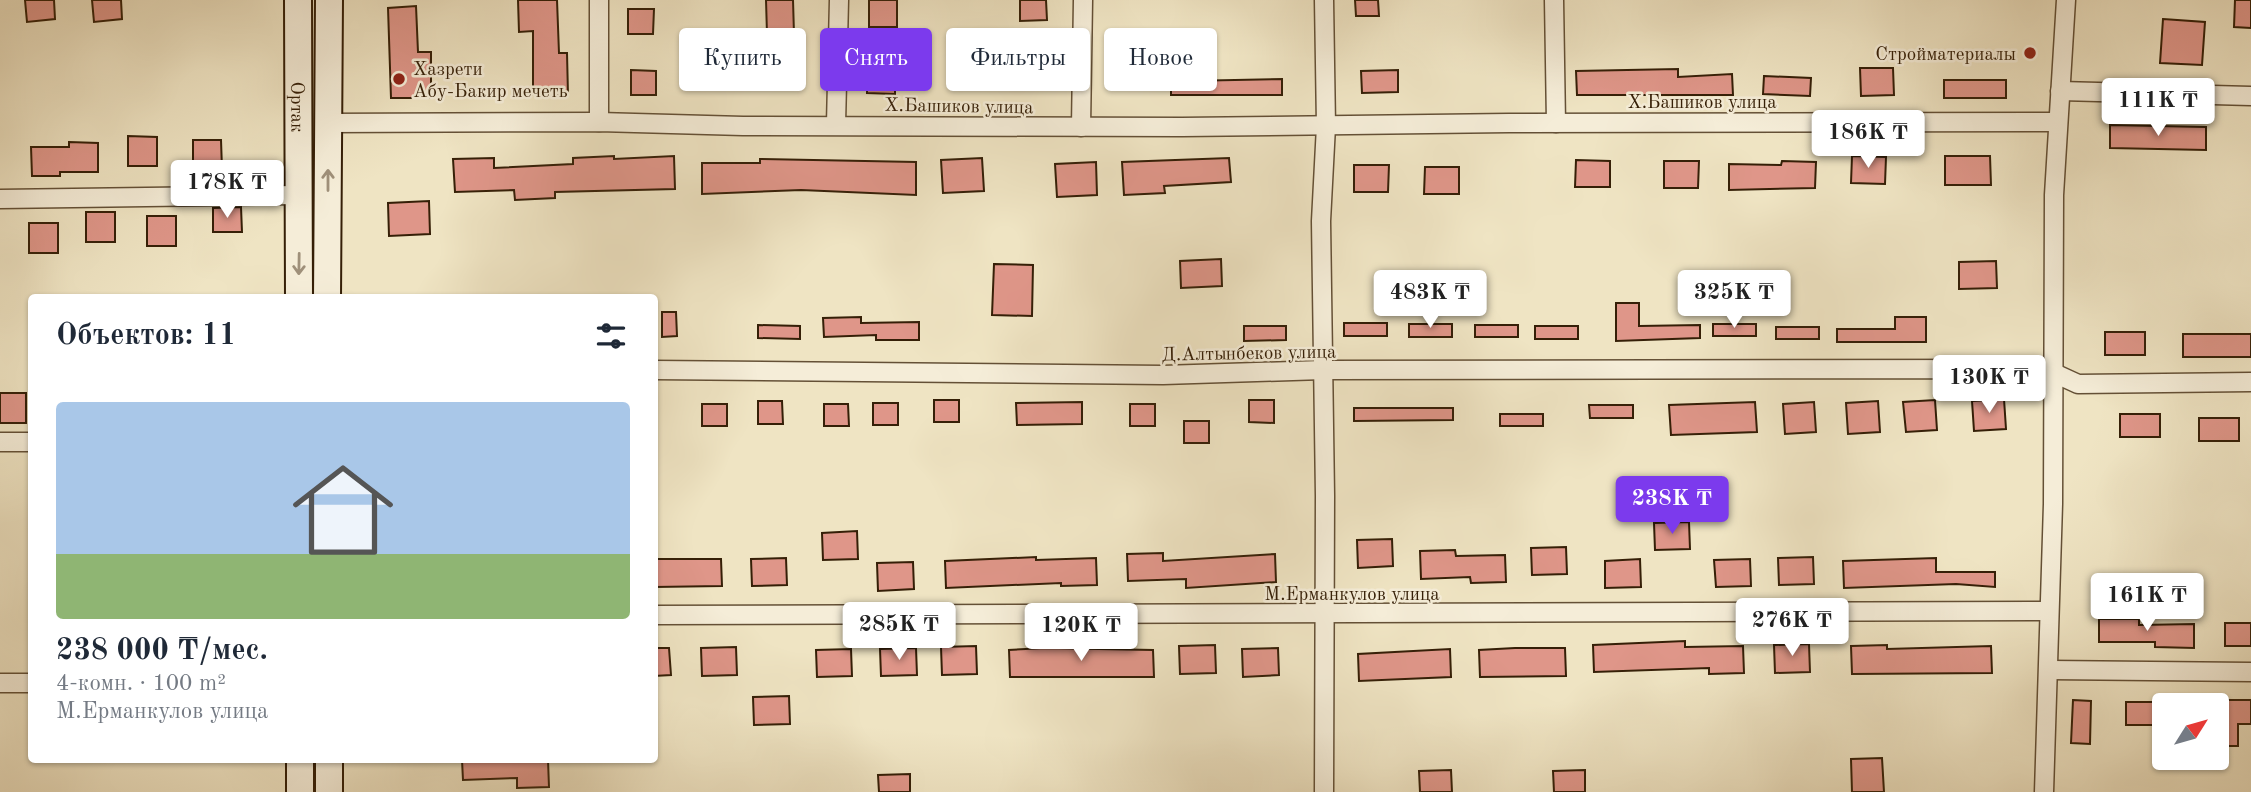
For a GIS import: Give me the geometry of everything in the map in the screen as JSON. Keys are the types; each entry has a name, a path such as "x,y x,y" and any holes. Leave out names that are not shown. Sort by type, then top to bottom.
{"street":[{"name":"Ортак","path":"298,0 299,294"},
{"name":"Ортак","path":"327,294 329,0"},
{"path":"599,0 599,121"},
{"path":"836,124 838,0"},
{"path":"1081,127 1083,0"},
{"path":"1324,0 1326,126 1321,221 1325,496 1322,615 1324,792"},
{"path":"1554,0 1556,123"},
{"path":"2044,792 2050,670 2058,122 2066,0"},
{"path":"2060,91 2251,96"},
{"name":"Х.Башиков улица","path":"328,123 599,121 743,126 836,124 1081,127 2058,122"},
{"path":"0,199 300,195"},
{"name":"Д.Алтынбеков улица","path":"658,370 1163,375 1322,370 2033,369 2054,373 2078,384 2251,382"},
{"path":"0,442 28,442"},
{"name":"М.Ерманкулов улица","path":"658,615 2049,611"},
{"path":"2050,670 2251,672"},
{"path":"0,683 28,683"},
{"path":"300,763 300,792"},
{"path":"329,763 329,792"}],"building":[{"path":"25,0 54,0 55,19 27,22"},
{"path":"92,0 121,0 122,19 94,22"},
{"path":"518,0 557,0 559,53 567,53 568,95 533,95 533,31 519,32"},
{"path":"766,0 793,0 794,28 767,28"},
{"path":"869,0 897,0 897,27 869,27"},
{"path":"1020,0 1046,0 1047,20 1020,21"},
{"path":"1355,0 1378,0 1379,16 1356,16"},
{"path":"2235,0 2251,0 2251,28 2234,27"},
{"path":"416,6 418,52 431,52 431,98 391,98 388,8"},
{"path":"628,9 654,9 653,34 628,34"},
{"path":"2163,19 2205,22 2202,65 2160,63"},
{"path":"1860,68 1893,68 1894,95 1861,96"},
{"path":"1678,69 1678,77 1732,74 1733,95 1577,95 1576,71"},
{"path":"631,70 656,71 656,95 631,95"},
{"path":"1398,70 1398,92 1362,93 1361,71"},
{"path":"1764,76 1811,78 1810,96 1763,94"},
{"path":"1282,79 1282,95 1171,95 1171,91 1217,91 1217,80"},
{"path":"1944,80 2006,80 2006,98 1944,98"},
{"path":"867,91 895,91 895,94"},
{"path":"2110,125 2206,127 2206,150 2110,148"},
{"path":"128,136 157,137 157,166 128,166"},
{"path":"193,140 221,140 222,169 193,169"},
{"path":"69,142 98,143 98,172 60,172 60,176 32,176 31,147 69,147"},
{"path":"614,156 614,159 674,156 675,189 555,192 555,198 515,200 514,190 455,192 453,159 494,158 494,168 573,164 573,158"},
{"path":"1852,156 1886,157 1885,184 1851,183"},
{"path":"1945,156 1990,156 1991,185 1945,185"},
{"path":"982,158 984,191 943,193 941,160"},
{"path":"1229,158 1231,182 1164,186 1165,193 1124,195 1122,162"},
{"path":"760,159 916,162 916,195 801,190 702,194 702,163 760,163"},
{"path":"1576,160 1610,161 1610,187 1575,187"},
{"path":"1664,161 1699,161 1698,188 1664,188"},
{"path":"1782,161 1816,162 1815,188 1729,190 1729,164 1781,165"},
{"path":"1096,162 1097,195 1057,197 1055,164"},
{"path":"1354,165 1389,165 1388,192 1354,192"},
{"path":"1425,167 1459,167 1459,194 1424,194"},
{"path":"429,201 430,234 389,236 388,203"},
{"path":"241,207 242,232 213,232 213,208"},
{"path":"86,212 115,212 115,242 86,242"},
{"path":"147,216 176,216 176,246 147,246"},
{"path":"29,223 58,223 58,253 29,253"},
{"path":"1221,259 1222,286 1181,288 1180,261"},
{"path":"1996,261 1997,288 1959,289 1959,262"},
{"path":"994,264 1033,265 1032,316 992,315"},
{"path":"1616,303 1639,303 1639,326 1700,325 1700,338 1616,341"},
{"path":"662,312 676,312 677,336 662,337"},
{"path":"861,317 861,323 919,322 919,340 876,340 876,335 824,337 823,318"},
{"path":"1895,317 1926,317 1926,342 1837,342 1837,329 1895,329"},
{"path":"1344,323 1387,323 1387,336 1344,336"},
{"path":"1409,324 1452,324 1452,337 1409,337"},
{"path":"1713,324 1756,324 1756,336 1713,336"},
{"path":"758,325 800,326 800,339 758,338"},
{"path":"1475,325 1518,325 1518,337 1475,337"},
{"path":"1244,326 1286,326 1286,340 1244,341"},
{"path":"1535,326 1578,326 1578,339 1535,339"},
{"path":"1776,327 1819,327 1819,339 1776,339"},
{"path":"2105,332 2145,332 2145,355 2105,355"},
{"path":"2183,334 2251,334 2251,357 2183,357"},
{"path":"0,393 26,393 26,423 0,423"},
{"path":"2004,399 2006,429 1974,431 1972,401"},
{"path":"934,400 959,400 959,422 934,422"},
{"path":"1249,400 1274,400 1274,423 1249,422"},
{"path":"1935,400 1937,430 1906,432 1903,402"},
{"path":"758,401 782,401 783,424 758,424"},
{"path":"1878,401 1880,432 1848,434 1846,403"},
{"path":"1082,402 1082,424 1017,425 1016,403"},
{"path":"1755,402 1757,432 1671,435 1669,405"},
{"path":"1814,402 1816,432 1785,434 1783,404"},
{"path":"873,403 898,403 898,425 873,425"},
{"path":"702,404 727,404 727,426 702,426"},
{"path":"824,404 848,404 849,426 824,426"},
{"path":"1130,404 1155,404 1155,426 1130,426"},
{"path":"1589,405 1633,405 1633,418 1590,418"},
{"path":"1354,408 1453,408 1453,420 1354,421"},
{"path":"1500,414 1543,414 1543,426 1500,426"},
{"path":"2120,414 2160,414 2160,437 2120,437"},
{"path":"2199,418 2239,418 2239,441 2199,441"},
{"path":"1184,421 1209,421 1209,443 1184,443"},
{"path":"1689,522 1690,549 1655,550 1654,523"},
{"path":"857,531 858,559 823,560 822,533"},
{"path":"1392,539 1393,566 1358,568 1357,540"},
{"path":"1566,547 1567,574 1532,575 1531,548"},
{"path":"1455,550 1456,556 1505,555 1506,582 1471,583 1470,577 1421,579 1420,551"},
{"path":"1163,553 1163,561 1275,554 1276,582 1186,588 1186,579 1128,581 1127,554"},
{"path":"1036,557 1036,560 1096,558 1097,585 1061,586 1061,583 946,588 945,561"},
{"path":"1813,557 1814,584 1779,585 1778,558"},
{"path":"786,558 787,585 752,586 751,559"},
{"path":"1936,558 1936,572 1995,572 1995,587 1956,584 1844,588 1843,561"},
{"path":"658,559 721,559 722,586 658,587"},
{"path":"1640,559 1641,587 1605,588 1605,561"},
{"path":"1750,559 1751,586 1716,587 1714,560"},
{"path":"913,562 914,589 878,591 877,563"},
{"path":"2099,619 2139,619 2139,625 2194,624 2194,648 2155,647 2155,642 2099,642"},
{"path":"2225,623 2251,623 2251,646 2225,646"},
{"path":"1685,641 1685,647 1743,646 1744,673 1709,674 1709,668 1594,672 1593,645"},
{"path":"1809,644 1810,672 1775,673 1774,645"},
{"path":"1215,645 1216,673 1180,674 1179,646"},
{"path":"1887,645 1887,649 1991,646 1992,673 1852,674 1851,646"},
{"path":"976,646 977,674 942,675 941,647"},
{"path":"736,647 737,675 702,676 701,648"},
{"path":"658,648 669,648 671,675 658,676"},
{"path":"916,648 917,675 881,676 880,649"},
{"path":"1278,648 1279,675 1243,677 1242,649"},
{"path":"1565,648 1566,676 1480,677 1479,650"},
{"path":"851,649 852,676 817,677 816,650"},
{"path":"1450,649 1451,677 1359,681 1358,654"},
{"path":"1009,650 1153,650 1154,677 1010,677"},
{"path":"789,696 790,724 754,725 753,697"},
{"path":"2073,700 2091,701 2090,744 2071,743"},
{"path":"2230,700 2251,700 2251,724 2238,724 2238,746 2230,746"},
{"path":"2126,702 2152,702 2152,725 2126,725"},
{"path":"1882,758 1884,792 1852,792 1851,759"},
{"path":"462,763 548,763 549,787 517,788 517,778 463,780"},
{"path":"1451,770 1452,792 1420,792 1419,771"},
{"path":"1585,770 1585,792 1554,792 1553,771"},
{"path":"910,774 910,792 879,792 878,775"}],"place":[{"name":"Стройматериалы","path":"2030,53"},
{"name":"Хазрети Абу-Бакир мечеть","path":"399,79"}]}
